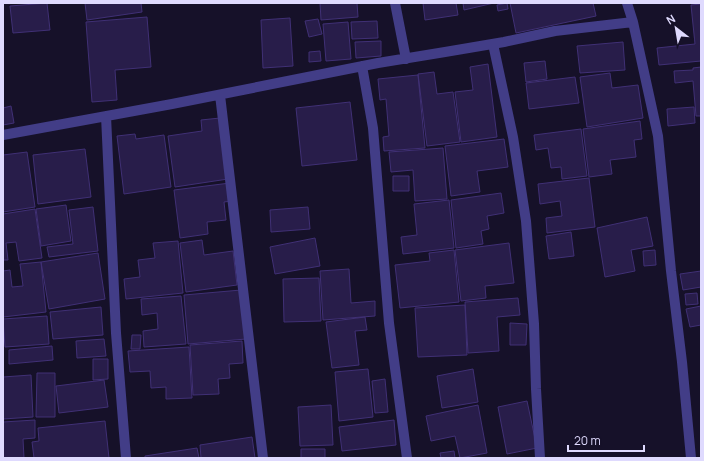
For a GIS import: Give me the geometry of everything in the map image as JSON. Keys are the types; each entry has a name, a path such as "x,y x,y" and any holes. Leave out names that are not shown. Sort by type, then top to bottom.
{"street":[{"path":"395,3 406,59"},
{"path":"627,3 633,22 658,136 691,458 684,458"},
{"path":"3,135 220,95 362,66 493,44 555,31 633,22"},
{"path":"493,44 513,137 526,221 534,324 540,458"},
{"path":"362,66 373,128 389,323 407,458"},
{"path":"220,95 263,458"},
{"path":"106,116 116,333 126,458"}],"building":[{"path":"47,3 50,30 13,33 10,6"},
{"path":"85,3 141,3 142,12 87,20"},
{"path":"320,3 357,3 358,17 321,20"},
{"path":"423,3 456,3 458,15 425,20"},
{"path":"463,3 494,3 464,10"},
{"path":"507,3 508,9 498,11 497,5"},
{"path":"510,3 593,3 596,16 516,33"},
{"path":"701,4 701,61 659,65 657,48 695,44 691,5"},
{"path":"147,17 151,67 115,70 117,100 92,102 86,22"},
{"path":"290,18 293,66 263,68 261,20"},
{"path":"318,19 322,34 309,37 305,21"},
{"path":"377,21 378,38 352,39 351,22"},
{"path":"348,22 351,59 326,61 323,24"},
{"path":"381,41 381,56 356,58 355,42"},
{"path":"623,42 625,70 580,73 577,46"},
{"path":"320,51 321,61 309,62 309,52"},
{"path":"545,61 547,79 526,82 524,63"},
{"path":"488,64 497,137 461,142 455,92 473,90 470,67"},
{"path":"701,67 701,116 696,116 693,81 675,83 674,71 693,70 693,68"},
{"path":"434,72 437,94 453,92 460,142 427,146 418,74"},
{"path":"610,73 612,88 638,85 643,118 587,127 580,77"},
{"path":"418,75 425,148 384,151 383,137 389,136 386,99 380,100 378,79"},
{"path":"575,77 579,103 529,109 526,83"},
{"path":"350,102 357,160 302,166 296,108"},
{"path":"11,106 14,123 3,125 3,108"},
{"path":"694,107 695,123 668,126 667,109"},
{"path":"220,118 228,179 175,187 168,136 202,131 201,120"},
{"path":"640,121 642,139 634,140 636,157 610,160 612,174 589,177 583,129"},
{"path":"581,129 587,176 562,179 561,167 551,168 548,148 536,150 534,135"},
{"path":"135,134 136,139 164,135 171,187 124,194 117,136"},
{"path":"504,139 508,167 477,171 480,192 451,196 445,146"},
{"path":"443,148 447,199 415,201 413,170 391,172 389,152"},
{"path":"85,149 91,197 38,204 33,155"},
{"path":"27,152 35,207 3,212 3,155"},
{"path":"393,176 409,176 409,191 393,191"},
{"path":"589,178 595,227 547,233 546,218 562,216 560,201 540,204 538,184"},
{"path":"230,183 232,201 224,202 226,220 207,222 208,234 180,238 174,190"},
{"path":"501,193 504,213 487,216 489,229 481,231 483,244 456,248 451,200"},
{"path":"449,200 454,248 403,254 401,237 417,235 414,204"},
{"path":"66,205 71,241 41,246 36,209"},
{"path":"93,207 98,251 49,257 47,247 73,244 69,210"},
{"path":"308,207 310,229 271,232 270,210"},
{"path":"35,209 42,258 19,261 16,242 6,243 8,260 3,260 3,214"},
{"path":"647,217 653,246 631,250 635,271 605,277 597,228"},
{"path":"571,232 574,256 549,259 546,236"},
{"path":"315,238 320,266 275,274 270,247"},
{"path":"202,240 204,255 233,251 237,285 186,292 180,243"},
{"path":"178,241 183,293 126,299 124,279 140,277 138,260 155,258 153,243"},
{"path":"509,243 514,283 485,286 486,298 461,301 455,250"},
{"path":"454,250 459,302 400,308 395,265 430,261 429,253"},
{"path":"655,250 656,265 644,266 643,251"},
{"path":"98,253 105,299 49,309 41,262"},
{"path":"41,262 46,312 3,317 3,271 10,270 12,287 23,286 20,264"},
{"path":"349,269 351,303 375,301 375,316 323,320 320,271"},
{"path":"701,271 701,287 683,290 680,274"},
{"path":"319,278 321,321 284,322 283,279"},
{"path":"241,290 246,339 188,344 184,295"},
{"path":"697,293 698,304 686,305 685,294"},
{"path":"181,296 186,344 144,347 143,331 158,329 157,313 142,315 141,299"},
{"path":"518,298 520,315 497,317 499,351 468,353 465,302"},
{"path":"465,305 467,355 418,357 415,308"},
{"path":"701,306 701,325 690,327 686,309"},
{"path":"101,307 103,335 53,339 50,312"},
{"path":"47,316 49,344 5,347 3,319"},
{"path":"365,317 367,330 355,331 359,365 332,368 326,322"},
{"path":"510,323 527,324 526,345 510,345"},
{"path":"132,335 141,335 140,349 131,349"},
{"path":"104,339 106,356 77,358 76,341"},
{"path":"242,341 243,363 229,364 230,378 218,379 219,394 193,395 190,345"},
{"path":"52,346 53,360 9,364 9,350"},
{"path":"189,347 192,398 166,399 166,387 151,388 150,371 130,372 128,351"},
{"path":"93,359 108,359 108,379 93,380"},
{"path":"368,369 373,417 339,421 335,372"},
{"path":"473,369 478,402 442,408 437,376"},
{"path":"37,373 55,373 55,417 36,417"},
{"path":"31,375 33,417 3,419 3,377"},
{"path":"385,379 388,412 375,413 372,381"},
{"path":"104,380 108,407 59,413 56,386"},
{"path":"527,401 537,448 507,454 498,407"},
{"path":"331,405 333,445 300,446 298,407"},
{"path":"478,405 487,453 460,458 455,436 431,441 426,416"},
{"path":"35,420 35,438 23,439 24,458 3,458 3,422"},
{"path":"394,420 396,445 342,451 339,427"},
{"path":"105,421 109,458 34,458 32,442 39,441 38,428"},
{"path":"252,437 255,458 201,458 200,445"},
{"path":"197,448 199,458 145,458 145,456"},
{"path":"301,449 325,449 325,458 301,458"},
{"path":"454,451 455,458 441,458 440,453"}]}
